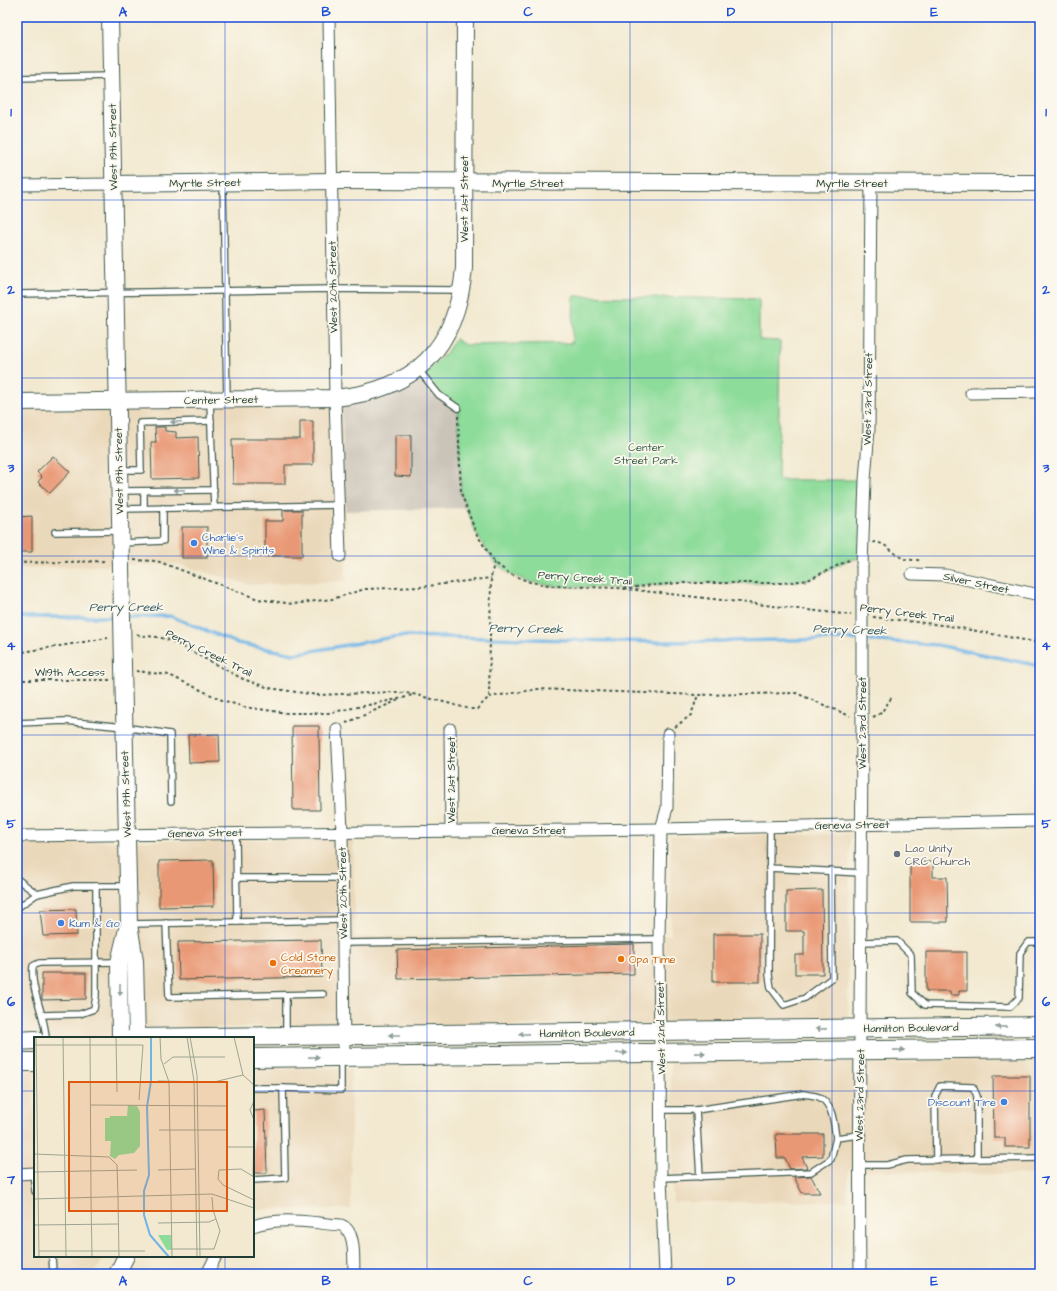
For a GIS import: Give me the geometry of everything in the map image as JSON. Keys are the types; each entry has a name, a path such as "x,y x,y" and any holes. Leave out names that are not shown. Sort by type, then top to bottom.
{"main road":[{"name":"West 19th Street","path":"110,17 128,924 135,961 137,1037"},
{"name":"West 21st Street","path":"418,368 431,356 448,332 456,313 462,290 465,17"},
{"name":"Myrtle Street","path":"113,184 332,181 464,183 1040,183"},
{"name":"Center Street","path":"17,402 118,402 335,398 377,391 398,382 418,368"},
{"name":"West 19th Street","path":"120,1037 119,962 128,924"},
{"name":"Hamilton Boulevard","path":"212,1037 1040,1026"},
{"path":"17,1040 34,1040"},
{"name":"Hamilton Boulevard","path":"254,1058 1040,1048"},
{"path":"17,1062 34,1062"},
{"path":"117,1273 118,1257"},
{"path":"117,1273 125,1257"}],"street":[{"name":"West 20th Street","path":"329,17 335,398 340,556"},
{"name":"West 23rd Street","path":"860,1274 859,1134 862,942 862,542 869,429 871,183"},
{"name":"Myrtle Street","path":"17,185 113,184"},
{"path":"971,392 1040,392"},
{"name":"Silver Street","path":"912,574 945,575 1040,595"},
{"name":"West 20th Street","path":"337,729 342,832 344,920 345,1035 343,1057"},
{"name":"West 21st Street","path":"450,729 451,830"},
{"name":"West 22nd Street","path":"665,1274 662,1178 660,939 661,829 667,808 668,734"},
{"name":"Geneva Street","path":"17,836 451,830 661,829 1040,821"},
{"path":"17,1174 34,1173"},
{"path":"254,1226 278,1220 346,1227 350,1234 354,1274"},
{"path":"206,1274 215,1257"}],"lane":[{"path":"17,78 111,76"},
{"path":"223,182 227,399"},
{"path":"17,294 333,289 462,290"},
{"path":"418,368 439,395 458,408"},
{"path":"210,400 214,507"},
{"path":"119,470 141,470 140,423 211,421"},
{"path":"144,490 144,508"},
{"path":"119,491 214,490"},
{"path":"120,509 338,504"},
{"path":"55,532 163,540 163,508"},
{"path":"17,723 65,721 124,726 170,734 171,801"},
{"path":"770,826 769,975 771,988 784,1005 806,998 832,978 831,870"},
{"path":"236,833 238,922"},
{"path":"769,868 831,870 861,873"},
{"path":"237,878 343,878"},
{"path":"17,879 37,894"},
{"path":"17,908 37,894 73,886 128,886"},
{"path":"43,1015 80,1014 94,1009 96,996 96,886"},
{"path":"128,924 344,920"},
{"path":"166,923 169,997 323,994"},
{"path":"344,943 660,939"},
{"path":"862,942 897,941 912,955 912,993 925,1005 1010,1007 1020,998 1020,953 1028,942 1040,942"},
{"path":"46,1037 43,1015 34,985 33,966 39,963 119,962"},
{"path":"286,995 286,1036"},
{"path":"254,1088 341,1090 343,1057"},
{"path":"936,1160 935,1096 940,1086 973,1087 977,1096 977,1159"},
{"path":"254,1180 285,1178 283,1088"},
{"path":"662,1110 696,1110 802,1094 818,1096 826,1103 833,1117 836,1138 831,1159 811,1172 662,1178"},
{"path":"696,1110 700,1177"},
{"path":"836,1138 859,1134"},
{"path":"859,1165 887,1165 907,1160 1040,1158"},
{"path":"52,1257 53,1274"}],"path":[{"path":"458,408 461,494 476,533 494,562 491,578 489,698 538,689 698,695 796,693 862,721 881,713 892,697"},
{"path":"862,542 879,542 905,559 918,560 928,574"},
{"path":"618,588 679,583 783,583 808,580 848,560 862,562"},
{"path":"17,563 121,564 157,561 258,599 293,604 332,599 365,589 420,587 491,578"},
{"name":"Perry Creek Trail","path":"494,562 510,574 530,582 554,586 618,588 855,615"},
{"name":"Perry Creek Trail","path":"871,617 950,626 1040,644"},
{"name":"Perry Creek Trail","path":"134,635 170,640 243,679 269,688 317,694 395,692 413,694 470,709 477,709 489,698"},
{"path":"17,653 114,637"},
{"name":"W19th Access","path":"17,680 122,672 169,675 244,707 287,712 328,713 403,698"},
{"path":"337,729 349,721 413,694"},
{"path":"668,734 690,715 698,695"}],"shaded area":[{"path":"424,375 458,408 461,493 466,508 345,511 342,403 381,399"},
{"path":"17,395 342,403 346,581 251,585 177,564 17,568"},
{"path":"850,834 848,1018 671,1024 121,1028 120,1037 34,1037 34,1257 105,1257 93,1274 17,1274 17,842 353,839 355,937 671,935 670,836"},
{"path":"1040,1054 1040,1175 848,1170 848,1201 673,1202 671,1060 910,1063"},
{"path":"254,1068 351,1069 351,1209 254,1209"}],"green space":[{"name":"Center Street Park","path":"574,296 759,299 759,340 780,341 778,480 865,480 862,558 848,560 808,580 783,583 679,583 618,588 554,586 530,582 510,574 494,562 476,533 461,493 458,408 439,395 424,375 447,352 455,339 465,345 572,343"}],"building":[{"path":"300,421 313,421 313,465 285,465 285,484 233,484 232,439 300,439"},
{"path":"155,427 165,427 165,431 176,432 176,438 198,437 199,478 152,479 151,442 156,442"},
{"path":"395,435 411,435 411,477 395,476"},
{"path":"53,456 70,472 50,493 38,482 42,477 37,472"},
{"path":"283,510 302,510 302,556 265,556 265,521 283,521"},
{"path":"32,516 32,552 17,552 17,517"},
{"name":"Charlie's Wine & Spirits","path":"182,527 207,527 207,558 182,558"},
{"path":"292,726 319,726 320,810 293,810"},
{"path":"219,734 220,762 189,763 188,735"},
{"path":"213,860 214,906 159,907 159,861"},
{"path":"910,862 933,862 933,877 947,877 948,922 910,922"},
{"path":"822,890 823,974 795,974 795,955 804,955 804,931 786,931 786,891"},
{"path":"76,909 77,935 43,936 40,910"},
{"path":"713,934 760,934 760,982 713,982"},
{"path":"321,940 322,977 179,980 178,942"},
{"path":"634,944 634,974 398,979 397,950"},
{"path":"926,952 967,952 967,991 959,991 959,995 950,995 950,991 926,991"},
{"path":"42,973 86,973 86,999 42,1000"},
{"path":"993,1076 1030,1076 1030,1147 1005,1147 1005,1138 994,1138"},
{"path":"265,1110 267,1173 254,1173 254,1111"},
{"path":"776,1134 823,1134 823,1156 802,1157 807,1168 790,1169 785,1158 777,1158"},
{"path":"811,1176 820,1193 802,1193 794,1177"}],"waterway":[{"name":"Perry Creek","path":"125,617 170,616 237,643 294,654 400,636 660,642 851,639 937,645 1040,666"},
{"name":"Perry Creek","path":"17,617 117,617"}],"place":[{"name":"Charlie's Wine & Spirits","path":"194,543"},
{"name":"Lao Unity CRC Church","path":"897,854"},
{"name":"Kum & Go","path":"61,923"},
{"name":"Opa Time","path":"621,959"},
{"name":"Cold Stone Creamery","path":"273,963"},
{"name":"Discount Tire","path":"1004,1102"}]}
